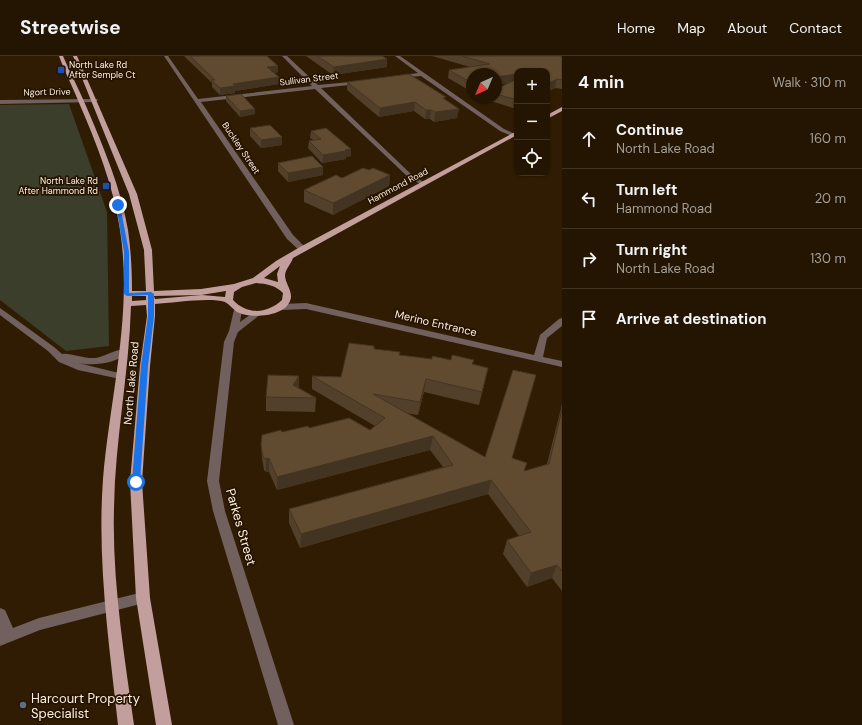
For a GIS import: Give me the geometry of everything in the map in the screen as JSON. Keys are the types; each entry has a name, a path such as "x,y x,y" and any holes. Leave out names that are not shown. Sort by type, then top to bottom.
{"main road":[{"name":"North Lake Road","path":"61,56 80,101 116,196 126,252 127,299 108,502 111,605 126,725"},
{"name":"North Lake Road","path":"75,56 95,100 139,211 148,250 151,298 136,482 143,598 164,725"},
{"path":"550,115 562,109"},
{"name":"Hammond Road","path":"256,280 279,263 303,249 514,135"},
{"name":"Hammond Road","path":"286,293 280,277 281,270 290,257"},
{"path":"151,298 234,287 256,280 272,282 286,293 286,301 282,307 257,314 238,310 232,305 228,296 234,287"},
{"path":"127,299 202,298 229,300"}],"street":[{"name":"Buckley Street","path":"166,56 290,237 303,249"},
{"path":"284,56 410,176 424,184"},
{"path":"397,56 502,130 514,133"},
{"path":"392,78 422,74"},
{"name":"Sullivan Street","path":"198,101 363,82"},
{"name":"Ngort Drive","path":"0,102 95,100"},
{"name":"Merino Entrance","path":"286,293 306,306"},
{"name":"Merino Entrance","path":"282,307 306,306 562,364"},
{"name":"Parkes Street","path":"238,310 234,331 229,342 213,481 222,522 286,725"},
{"path":"0,311 51,349 62,360 81,368 120,376"},
{"path":"234,331 257,314"},
{"path":"538,358 544,337 562,321"},
{"path":"51,349 69,358 91,362 113,357 122,352"},
{"path":"0,614 4,638 38,624 143,598"}],"green space":[{"path":"69,104 107,212 109,346 66,351 0,300 0,105"}],"building":[{"path":"190,56 267,56 278,66 267,67 279,77 233,84 235,86 220,88 211,80 215,80"},
{"path":"317,56 382,56 387,59 334,67"},
{"path":"462,56 562,56 562,80 557,79 550,82 550,68 514,68 514,74 502,76 502,68 466,68 466,80 449,70 490,64"},
{"path":"409,74 446,97 443,98 459,109 435,112 426,110 415,102 380,108 347,82"},
{"path":"514,80 514,99 502,96 502,86"},
{"path":"241,94 255,109 240,111 226,96"},
{"path":"270,125 282,137 261,140 250,128"},
{"path":"326,128 351,149 323,155 309,141 321,139 311,131"},
{"path":"312,156 323,167 288,173 278,163"},
{"path":"363,168 369,170 373,168 390,175 333,203 304,190 336,175 342,178"},
{"path":"349,343 374,346 374,349 400,352 399,355 432,359 432,356 451,360 452,355 474,360 472,364 488,368 482,392 426,379 420,402 373,394 485,457 513,370 536,375 512,458 527,463 524,471 549,464 562,409 562,571 557,565 531,573 507,540 531,532 491,480 301,534 289,509 453,465 433,436 277,477 269,458 266,459 263,457 261,445 262,435 281,430 282,432 308,426 309,428 349,418 370,430 385,418 312,376 341,377"},
{"path":"268,375 299,376 293,385 316,398 266,397"}],"place":[{"name":"North Lake Rd After Semple Ct","path":"61,70"},
{"name":"North Lake Rd After Hammond Rd","path":"106,186"},
{"name":"Harcourt Property Specialist","path":"23,705"}],"route":[{"path":"118,205 124,229 128,283 127,294 151,294 151,316 145,366 136,482"}]}
